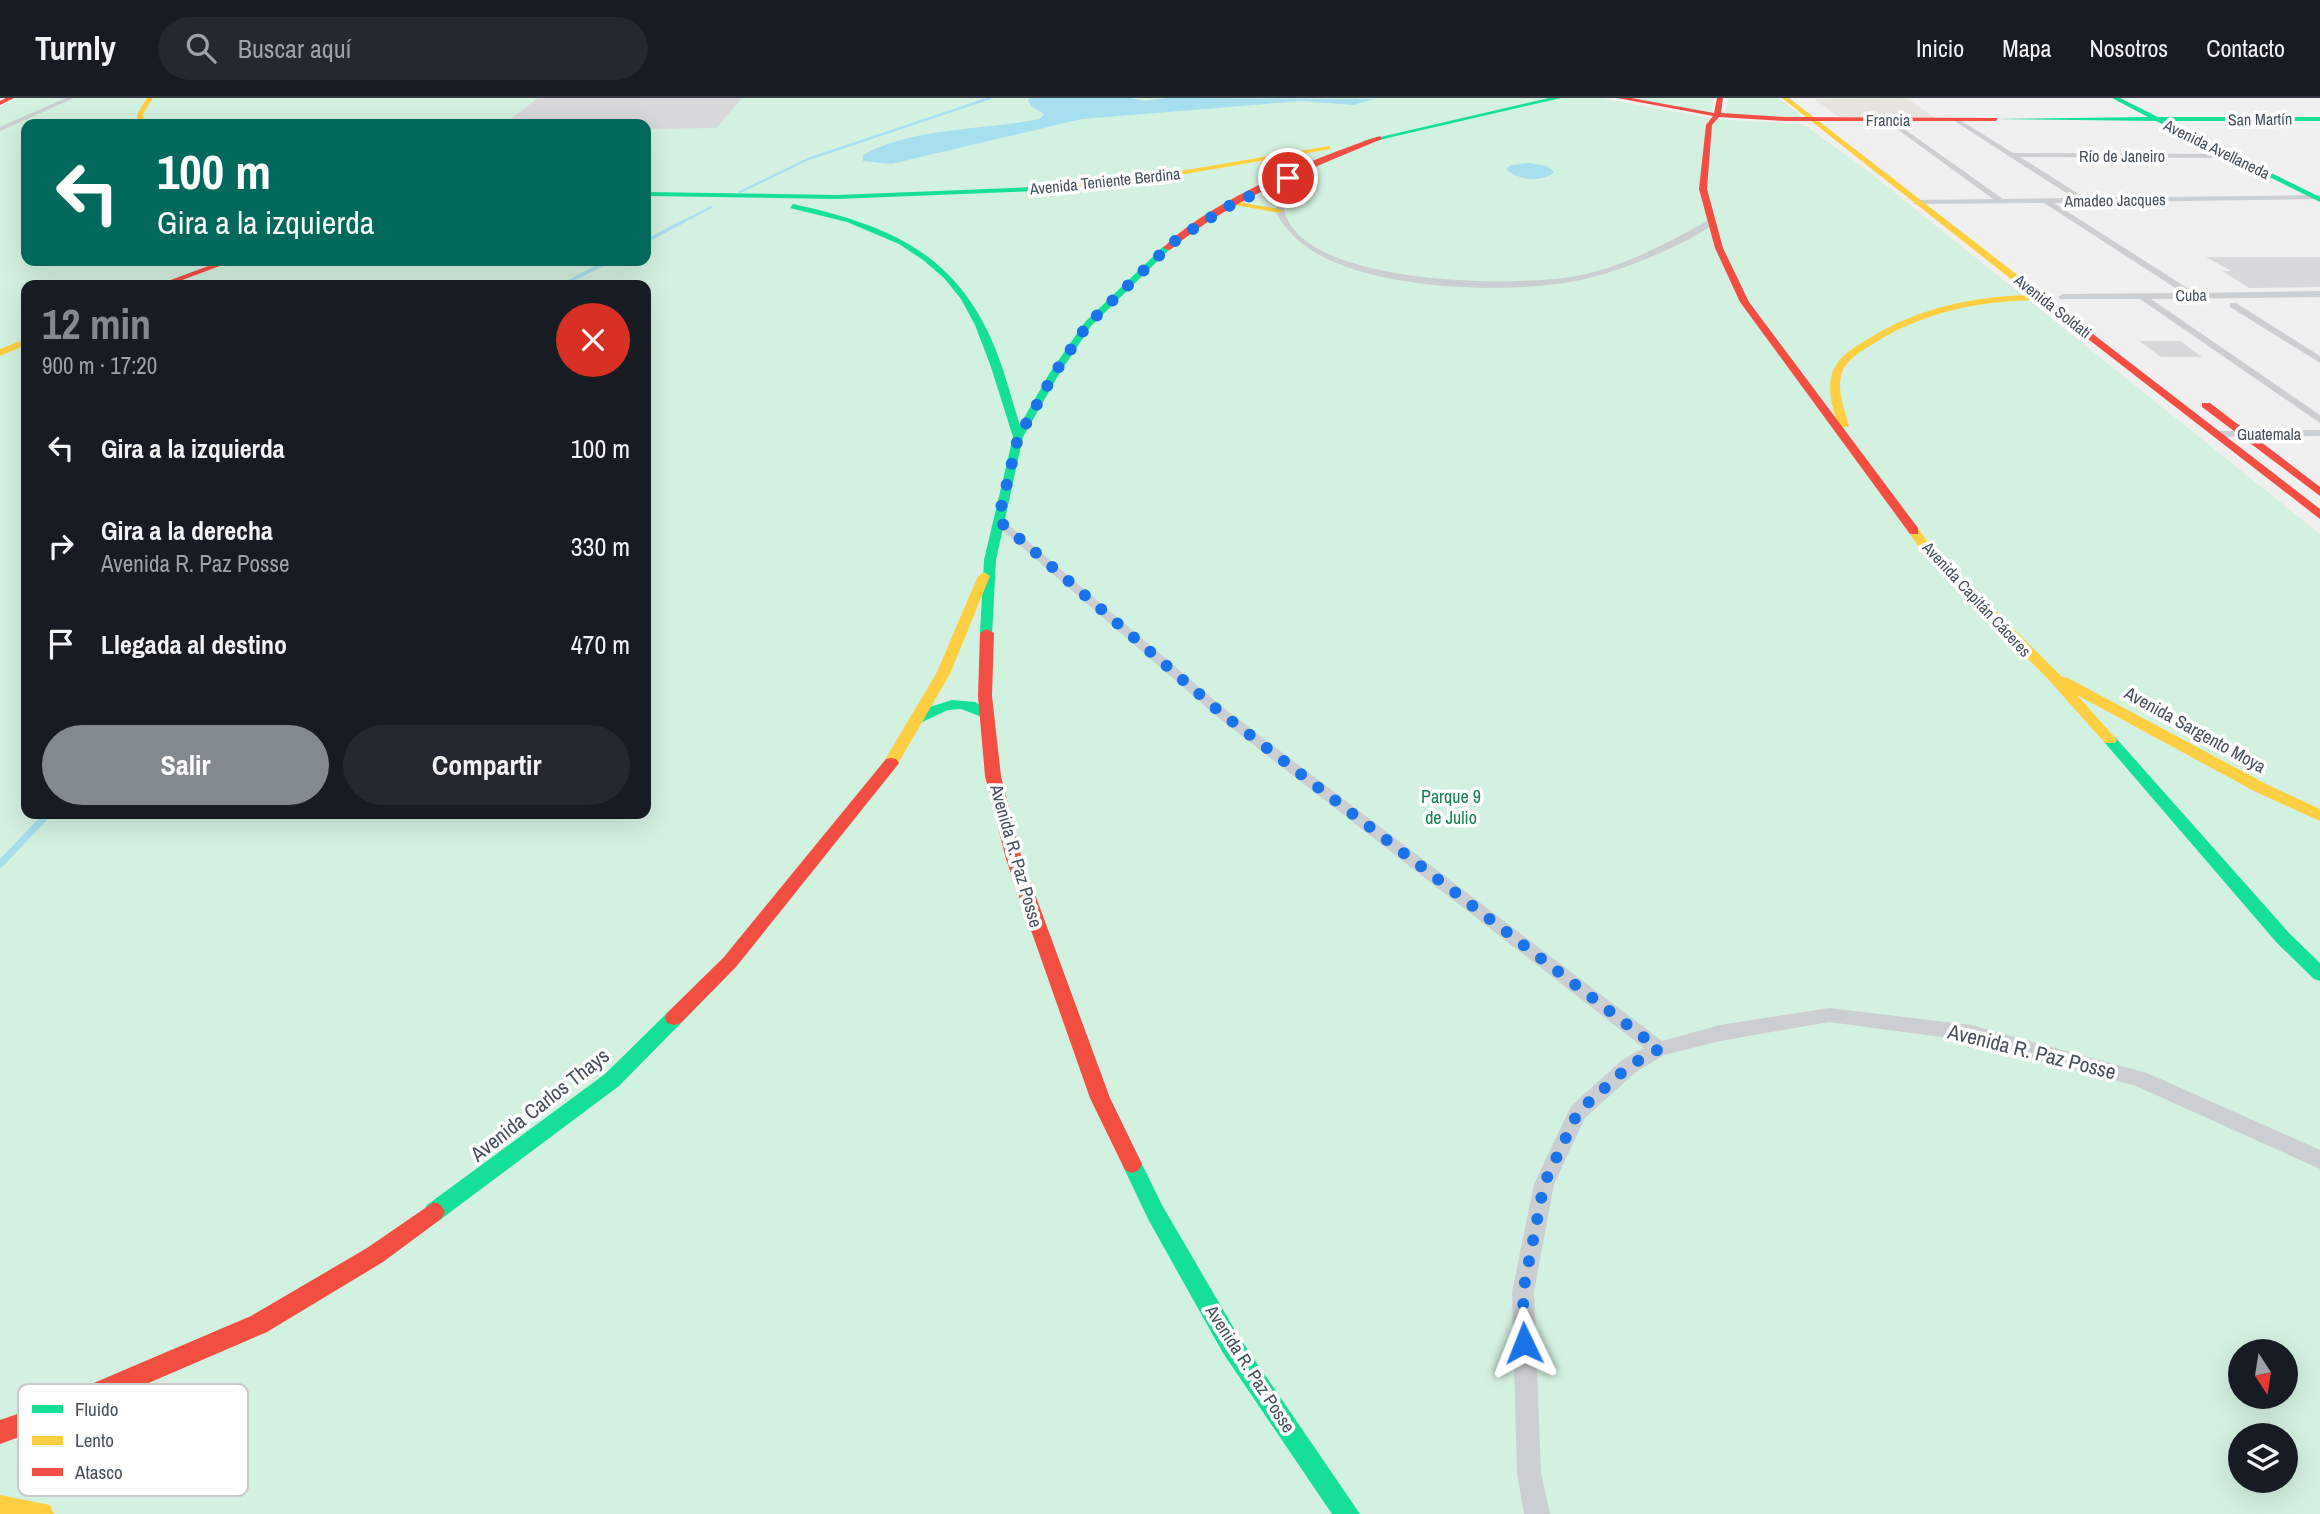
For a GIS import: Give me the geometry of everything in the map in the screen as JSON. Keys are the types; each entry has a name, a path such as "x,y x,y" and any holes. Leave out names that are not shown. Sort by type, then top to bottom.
{"street":[{"path":"0,103 11,98"},
{"path":"23,119 71,98"},
{"path":"140,119 139,114 150,98"},
{"name":"Avenida Teniente Berdina","path":"651,194 864,197 1014,191 1230,167 1380,138 1558,98"},
{"name":"Francia","path":"1620,98 1717,115 1830,120 2165,120"},
{"name":"Avenida Capitán Cáceres","path":"1720,98 1717,115 1709,125 1703,190 1719,248 1745,302 1926,547 2031,657 2053,676 2283,938 2320,974"},
{"name":"Avenida Soldati","path":"1785,98 2320,515"},
{"name":"Avenida Soldati","path":"1802,98 2320,493"},
{"name":"Avenida Avellaneda","path":"2115,98 2319,197"},
{"name":"Avenida Avellaneda","path":"2127,98 2231,156 2319,197"},
{"name":"San Martín","path":"2165,120 2320,119"},
{"path":"0,129 21,120"},
{"path":"1888,120 2001,201"},
{"path":"1958,121 2083,200"},
{"name":"Avenida R. Paz Posse","path":"1347,1514 1231,1345 1154,1212 1100,1098 1013,859 993,776 985,696 990,561 1018,438 1054,374 1088,324 1172,243 1251,195 1380,138"},
{"name":"Río de Janeiro","path":"2013,155 2231,156"},
{"path":"1280,205 1306,169"},
{"path":"1251,195 1280,205"},
{"path":"738,196 806,208 869,226 909,243 942,265 973,309 1018,438"},
{"name":"Amadeo Jacques","path":"1916,202 2319,197"},
{"path":"2045,201 2192,295"},
{"path":"1236,203 1280,205"},
{"path":"1280,205 1289,229 1302,243 1345,261 1392,275 1483,285 1528,285 1583,277 1633,262 1712,222"},
{"path":"175,280 215,266"},
{"path":"2143,296 2320,419"},
{"name":"Cuba","path":"2063,297 2318,296"},
{"path":"1846,436 1835,387 1837,373 1845,360 1871,339 1908,318 1962,303 2063,297"},
{"path":"2233,305 2320,360"},
{"path":"0,354 21,344"},
{"name":"Guatemala","path":"2217,434 2320,433"},
{"path":"998,520 1220,712 1659,1049"},
{"name":"Avenida Carlos Thays","path":"120,1384 259,1324 375,1255 612,1080 730,962 830,842 895,758 943,674 990,561"},
{"name":"Avenida Sargento Moya","path":"2053,676 2261,788 2320,816"},
{"path":"918,719 933,710 961,702 979,706 987,714"},
{"name":"Avenida R. Paz Posse","path":"1537,1514 1529,1473 1523,1292 1544,1184 1578,1112 1629,1066 1659,1049 1720,1033 1829,1016 1971,1033 2140,1079 2320,1160"},
{"name":"Avenida Carlos Thays","path":"0,1432 18,1426"},
{"path":"0,1507 41,1514"}],"shaded area":[{"path":"1906,98 1935,118 1839,117 1815,99"}],"green space":[{"name":"Parque 9 de Julio","path":"19,98 1601,98 1715,119 1803,124 1864,168 2320,534 2320,1514 0,1514 0,106"},
{"path":"1626,98 1714,98 1711,113"},
{"path":"1729,98 1779,98 1803,117 1734,115 1724,112"}],"water":[{"path":"1131,98 1144,101 1167,98 1374,99 1353,105 1302,101 1082,119 891,164 863,161 863,155 904,139 1040,119 1044,114 1031,106 1028,100"},
{"path":"1529,163 1547,166 1554,172 1543,178 1530,179 1516,176 1506,169 1511,165"}],"building":[{"path":"538,98 742,98 716,128 651,129 651,119 511,119"},
{"path":"2206,257 2320,257 2320,287 2249,288 2222,271 2231,271"},
{"path":"2139,341 2180,341 2202,357 2161,357"}],"waterway":[{"path":"740,192 808,159 990,98"},
{"path":"681,223 711,207"},
{"path":"651,238 684,221"},
{"path":"572,280 599,266"},
{"path":"0,864 43,819"}],"traffic: fast":[{"path":"1366,141 1558,98"},
{"path":"2115,98 2320,200"},
{"path":"1996,119 2320,119"},
{"path":"651,194 837,197 1034,189"},
{"path":"793,206 877,230 926,258 947,276 965,298 980,325 1018,437"},
{"path":"987,633 990,560 1018,437 1054,374 1088,324 1167,248"},
{"path":"918,719 935,710 961,704 970,705 987,714"},
{"path":"2110,740 2283,938 2320,974"},
{"path":"434,1212 612,1080 674,1018"},
{"path":"1132,1164 1155,1212 1231,1345 1347,1514"}],"traffic: slow":[{"path":"140,119 140,114 150,98"},
{"path":"1785,98 2073,323"},
{"path":"1034,189 1156,177 1329,148"},
{"path":"1235,203 1279,211"},
{"path":"1844,426 1838,407 1835,380 1841,365 1863,346 1928,313 1975,302 2048,297"},
{"path":"0,353 21,344"},
{"path":"1914,531 1925,547 2053,676 2110,740"},
{"path":"891,763 943,674 984,576"},
{"path":"2063,681 2261,788 2320,816"},
{"path":"0,1507 41,1514"}],"traffic: jam":[{"path":"0,103 11,98"},
{"path":"1620,98 1717,115 1786,119 1996,119"},
{"path":"1720,98 1717,115 1709,125 1703,189 1719,248 1745,302 1914,531"},
{"path":"1167,248 1188,231 1239,199 1380,138"},
{"path":"175,280 215,266"},
{"path":"2073,323 2320,515"},
{"path":"2206,405 2320,493"},
{"path":"987,633 985,696 993,776 1014,859 1100,1098 1132,1164"},
{"path":"674,1018 730,962 891,763"},
{"path":"120,1384 259,1324 375,1255 434,1212"},
{"path":"0,1432 18,1426"}],"route":[{"path":"1288,178 1225,208 1172,243 1088,324 1054,374 1018,438 998,520 1220,712 1659,1049 1629,1066 1578,1112 1544,1184 1523,1292 1524,1343"}]}
